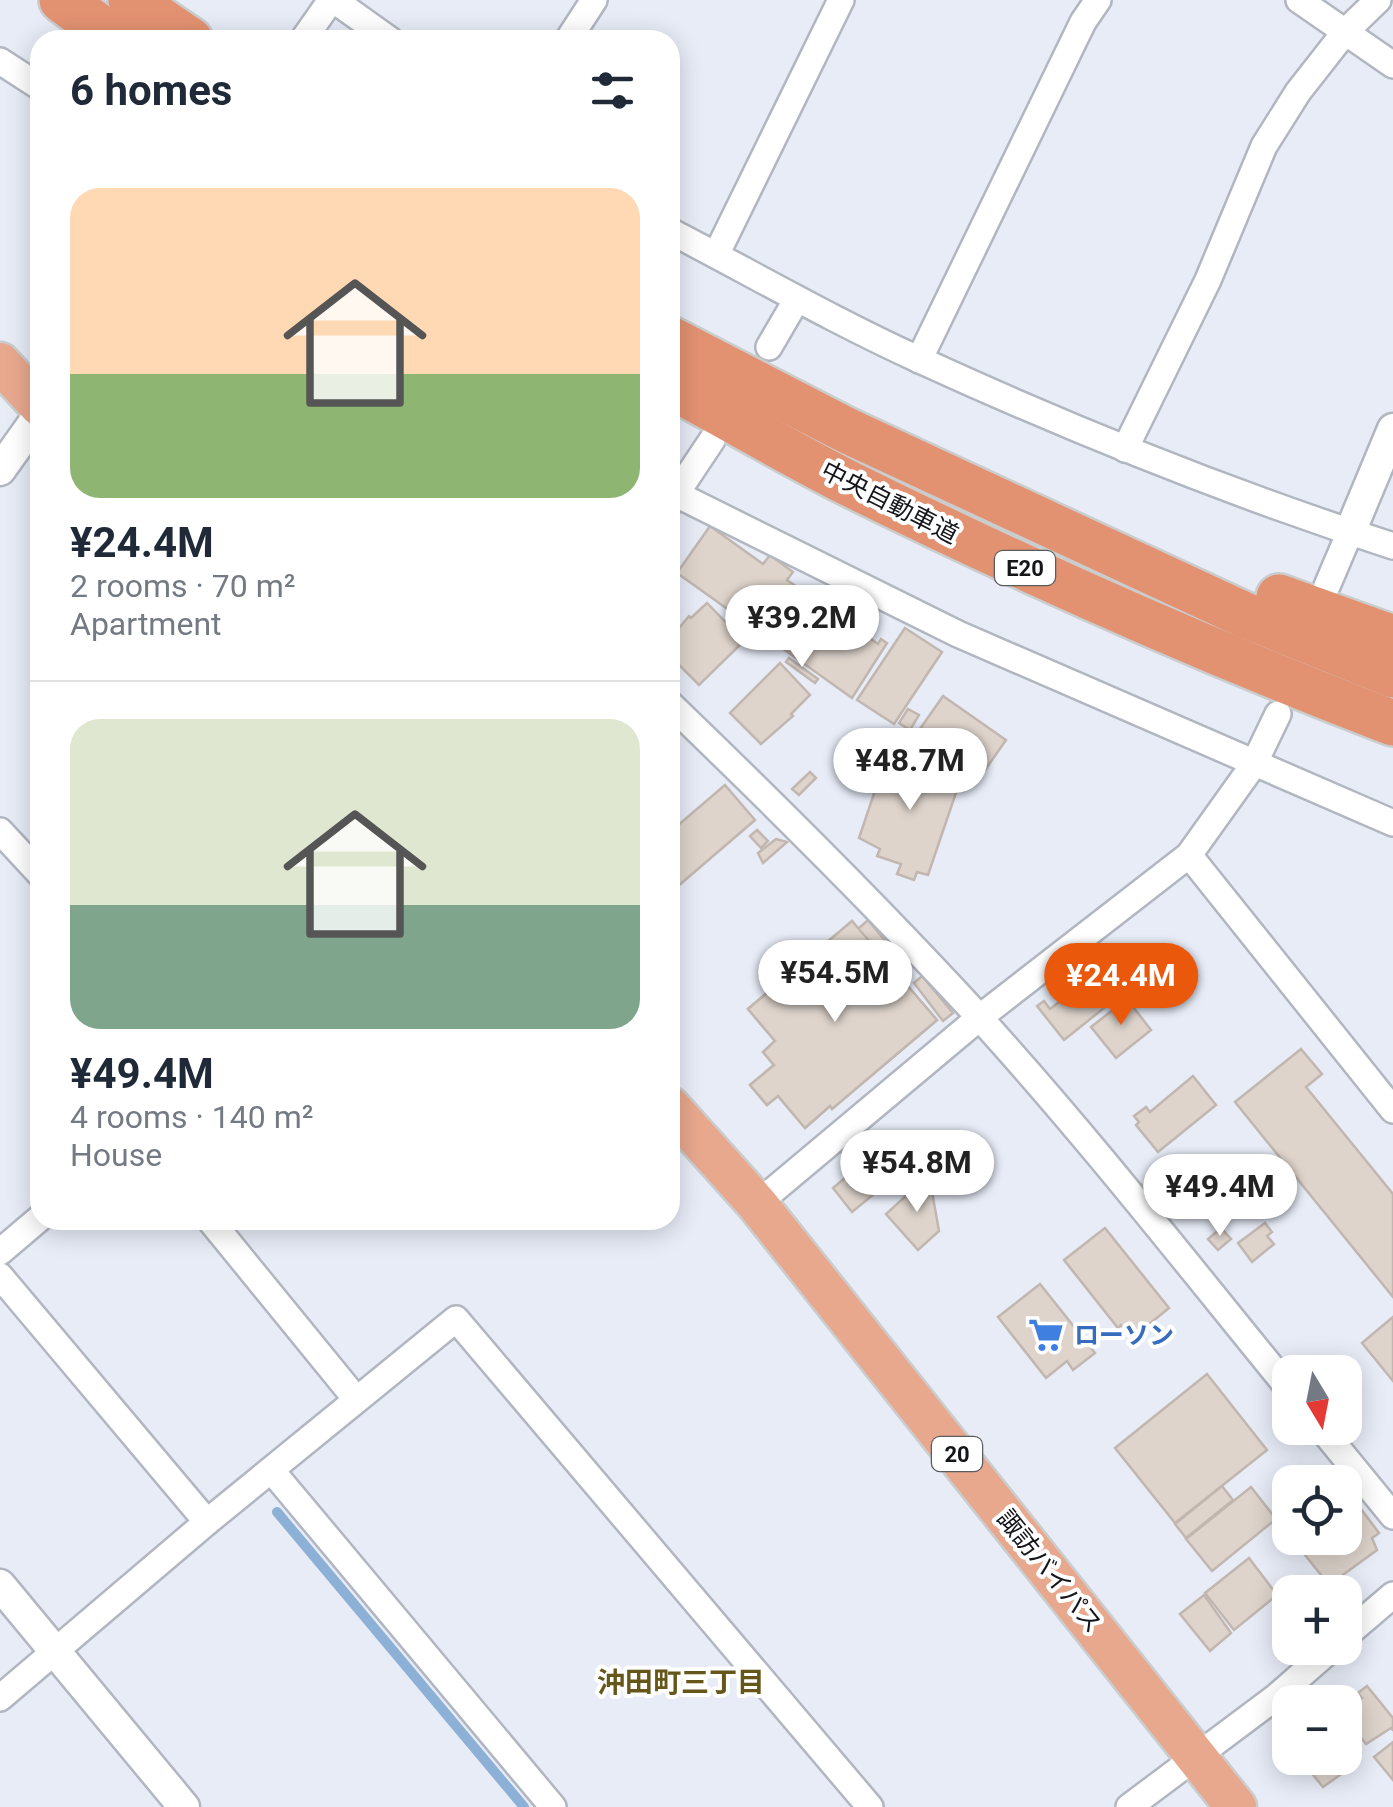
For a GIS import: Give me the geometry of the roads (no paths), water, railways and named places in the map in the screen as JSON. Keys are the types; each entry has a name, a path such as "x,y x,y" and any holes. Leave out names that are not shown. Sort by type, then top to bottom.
{"highway":[{"path":"62,0 103,30"},
{"path":"131,0 175,30"},
{"path":"0,333 30,363"},
{"name":"中央自動車道","path":"680,344 848,432 1248,617 1393,675"},
{"path":"0,364 30,396"},
{"name":"中央自動車道","path":"680,391 847,482 1040,576 1260,672 1393,723"},
{"path":"848,432 1393,638"},
{"name":"諏訪バイパス","path":"680,1119 757,1204 1236,1807"}],"street":[{"path":"310,30 332,0 376,30"},
{"path":"574,30 594,0"},
{"path":"716,255 841,0"},
{"path":"919,360 1083,22 1098,0"},
{"path":"1300,0 1393,65"},
{"path":"1125,448 1208,280 1264,146 1298,92 1345,32 1378,0"},
{"path":"0,61 30,80"},
{"path":"680,236 796,300 919,360 1125,448 1393,546"},
{"path":"769,348 796,300"},
{"path":"0,470 30,428"},
{"path":"1327,586 1393,430"},
{"path":"680,485 712,440"},
{"path":"680,500 958,634 1393,823"},
{"path":"680,714 798,827 980,1018 1084,1137 1272,1368"},
{"path":"757,1204 980,1018 1188,855 1254,764 1278,714"},
{"path":"0,831 30,863"},
{"path":"1188,855 1393,1110"},
{"path":"0,1252 30,1226"},
{"path":"218,1230 356,1399"},
{"path":"0,1276 207,1522"},
{"path":"0,1698 456,1318 870,1807"},
{"path":"1334,1445 1393,1516"},
{"path":"272,1471 553,1807"},
{"path":"0,1585 184,1807"},
{"path":"1362,1621 1393,1595"},
{"path":"1129,1807 1312,1665"}],"waterway":[{"path":"277,1512 524,1807"}],"place":[{"name":"ローソン","path":"1046,1335"}],"district":[{"name":"沖田町三丁目","path":"681,1682"}]}
